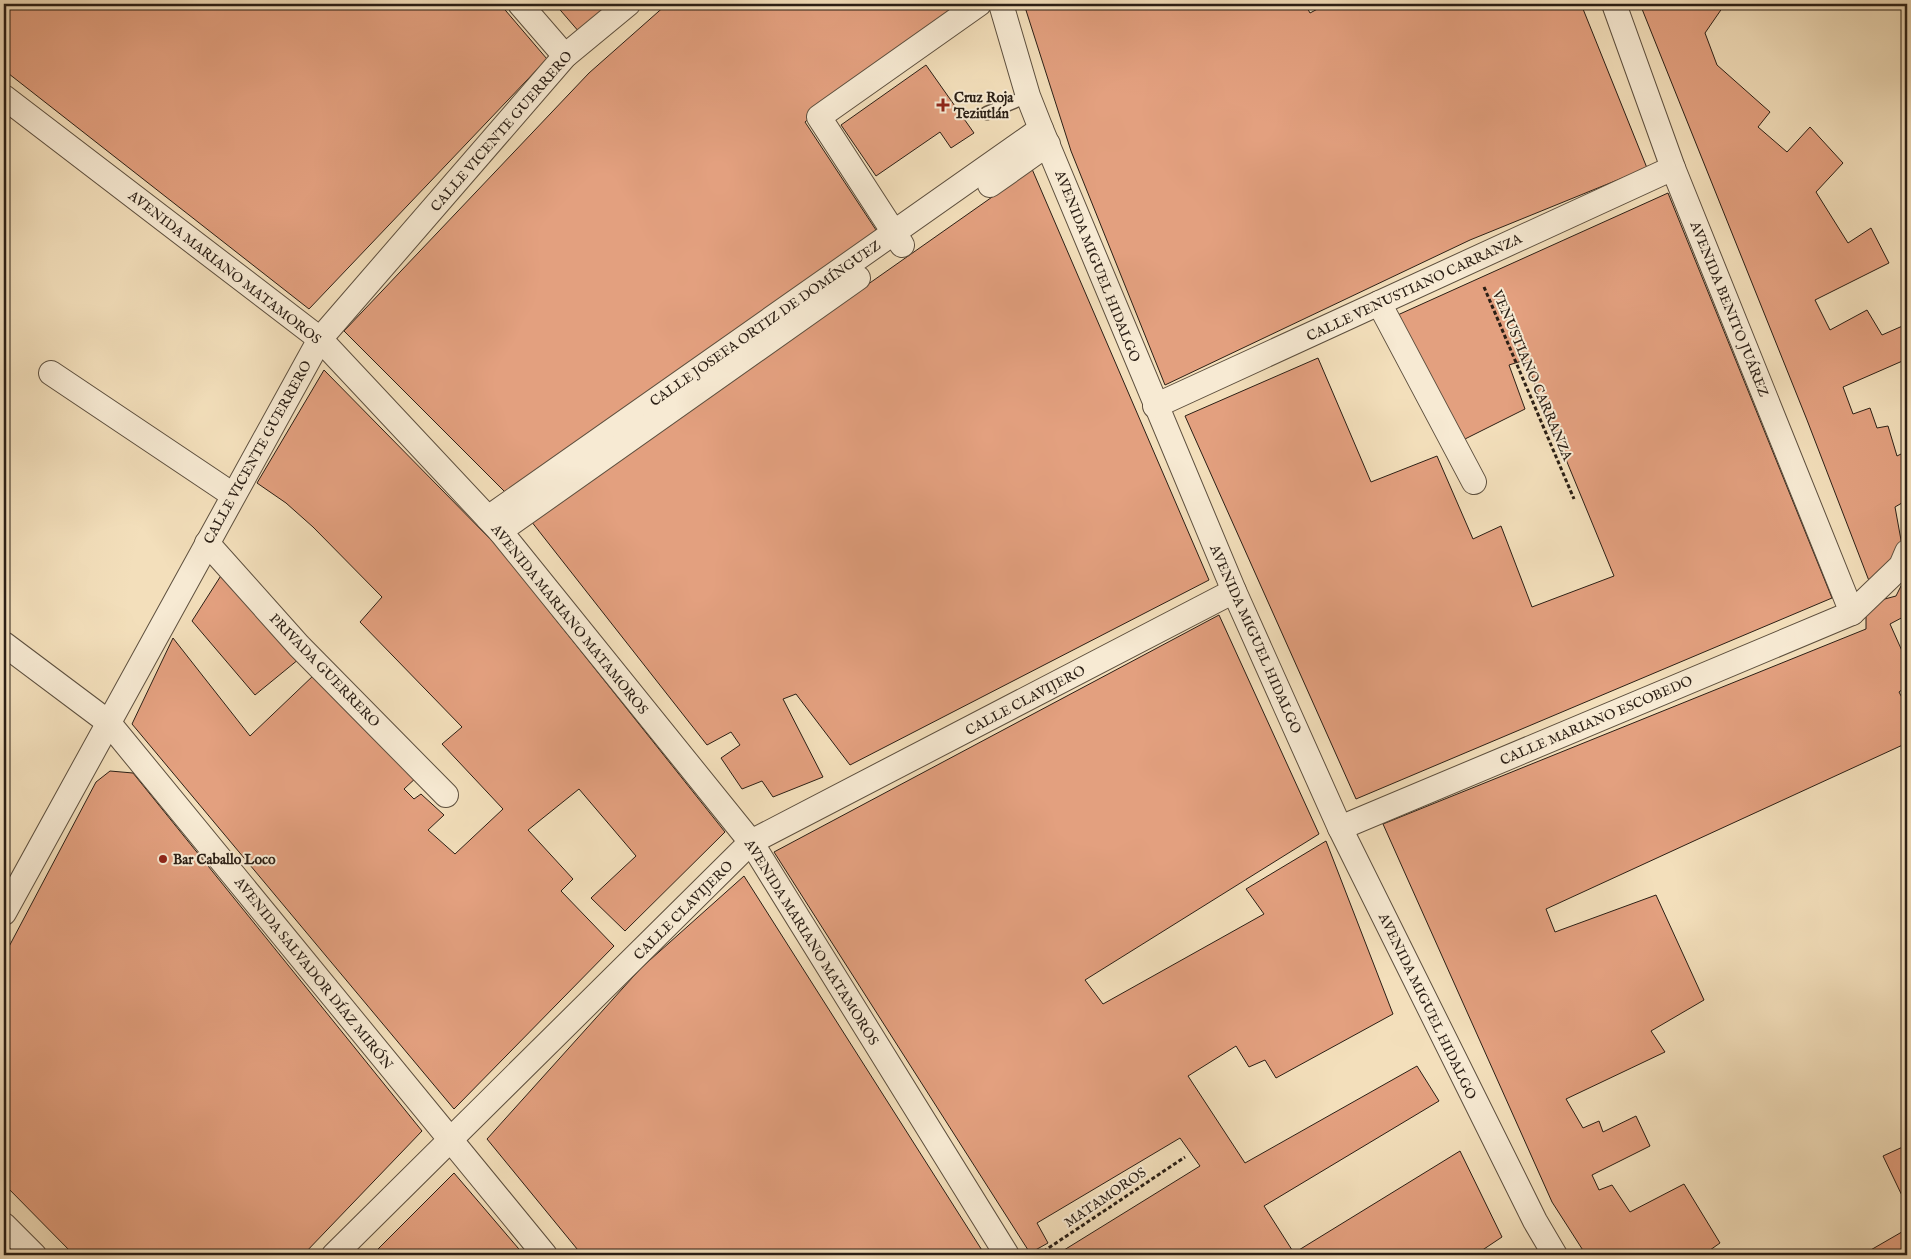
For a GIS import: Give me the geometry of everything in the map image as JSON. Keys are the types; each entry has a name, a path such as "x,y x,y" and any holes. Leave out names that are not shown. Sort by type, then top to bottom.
{"street":[{"path":"520,4 566,56"},
{"name":"CALLE VICENTE GUERRERO","path":"4,913 320,339 566,56 628,4"},
{"path":"824,118 979,4"},
{"path":"824,118 992,4"},
{"name":"AVENIDA MIGUEL HIDALGO","path":"1001,4 1028,96 1155,406 1234,591 1340,828 1535,1221 1555,1255"},
{"name":"AVENIDA BENITO JUÁREZ","path":"1614,4 1673,168 1852,613"},
{"name":"AVENIDA MARIANO MATAMOROS","path":"4,97 320,339 494,524 751,842 1007,1255"},
{"path":"824,118 903,236"},
{"name":"CALLE JOSEFA ORTIZ DE DOMÍNGUEZ","path":"494,524 1045,136"},
{"name":"CALLE VENUSTIANO CARRANZA","path":"1155,406 1673,168"},
{"path":"1379,303 1474,482"},
{"path":"51,372 233,495"},
{"name":"PRIVADA GUERRERO","path":"208,543 299,646 446,794"},
{"path":"1852,613 1901,566 1907,552"},
{"name":"CALLE CLAVIJERO","path":"334,1255 751,842 1234,591"},
{"name":"CALLE MARIANO ESCOBEDO","path":"1340,828 1852,613"},
{"name":"AVENIDA SALVADOR DÍAZ MIRÓN","path":"4,644 108,722 545,1255"},
{"path":"4,1225 34,1255"}],"lane":[{"path":"987,113 1028,96"}],"path":[{"name":"VENUSTIANO CARRANZA","path":"1473,260 1574,498"},
{"name":"MATAMOROS","path":"1038,1255 1185,1157"}],"building":[{"path":"4,4 500,4 547,59 309,309 4,70"},
{"path":"555,4 613,4 580,33"},
{"path":"667,4 964,4 843,89 805,122 878,233 506,493 344,331 589,73"},
{"path":"1024,4 1305,4 1310,13 1327,4 1581,4 1647,168 1470,240 1165,385 1071,151"},
{"path":"1640,4 1725,4 1705,33 1717,65 1770,112 1758,127 1787,152 1810,127 1843,163 1816,192 1848,243 1871,228 1889,263 1815,300 1830,330 1867,310 1882,335 1907,324 1907,359 1843,387 1853,414 1870,408 1877,428 1888,426 1897,456 1907,451 1907,500 1895,507 1903,551 1871,586 1807,420"},
{"path":"926,65 974,133 951,148 940,132 876,176 841,125"},
{"path":"1032,169 1209,580 850,765 796,694 783,699 823,777 773,797 762,781 742,789 721,758 740,745 731,732 707,745 531,521"},
{"path":"1668,193 1832,598 1356,799 1185,416 1318,358 1371,482 1437,456 1473,539 1501,526 1532,607 1614,576 1525,360 1509,365 1525,409 1461,441 1391,318"},
{"path":"324,370 498,547 725,832 625,931 591,898 636,856 579,789 528,830 573,879 561,891 614,946 454,1109 132,724 173,638 250,736 315,674 418,776 404,789 414,799 421,794 444,815 428,830 455,854 503,809 442,744 462,727 360,622 382,597 313,527 286,503 257,483"},
{"path":"222,574 299,659 255,695 192,621"},
{"path":"1907,574 1907,615 1890,624 1907,662 1907,686 1899,692 1907,707 1907,743 1546,909 1555,932 1656,895 1704,1000 1651,1031 1665,1052 1566,1099 1583,1128 1599,1121 1603,1132 1636,1116 1650,1146 1592,1175 1599,1190 1612,1185 1630,1212 1684,1184 1720,1243 1703,1255 1586,1255 1552,1202 1383,824 1866,629 1866,604 1896,596"},
{"path":"1219,615 1319,834 1085,980 1103,1004 1264,914 1246,889 1326,841 1393,1014 1276,1078 1265,1060 1249,1067 1236,1046 1188,1076 1245,1163 1417,1066 1439,1101 1264,1206 1294,1253 1460,1151 1502,1237 1475,1255 1398,1255 1395,1252 1390,1255 1056,1255 1200,1166 1180,1138 1037,1223 1048,1243 1030,1253 774,852"},
{"path":"110,771 133,773 422,1131 303,1255 74,1255 4,1184 4,956 96,782"},
{"path":"744,876 985,1255 582,1255 487,1139 641,968"},
{"path":"1907,1145 1907,1206 1883,1156"},
{"path":"454,1173 524,1255 372,1255"},
{"path":"1907,1229 1907,1255 1862,1255"}],"place":[{"name":"Cruz Roja Teziutlán","path":"943,105"},
{"name":"Bar Caballo Loco","path":"163,859"}]}
